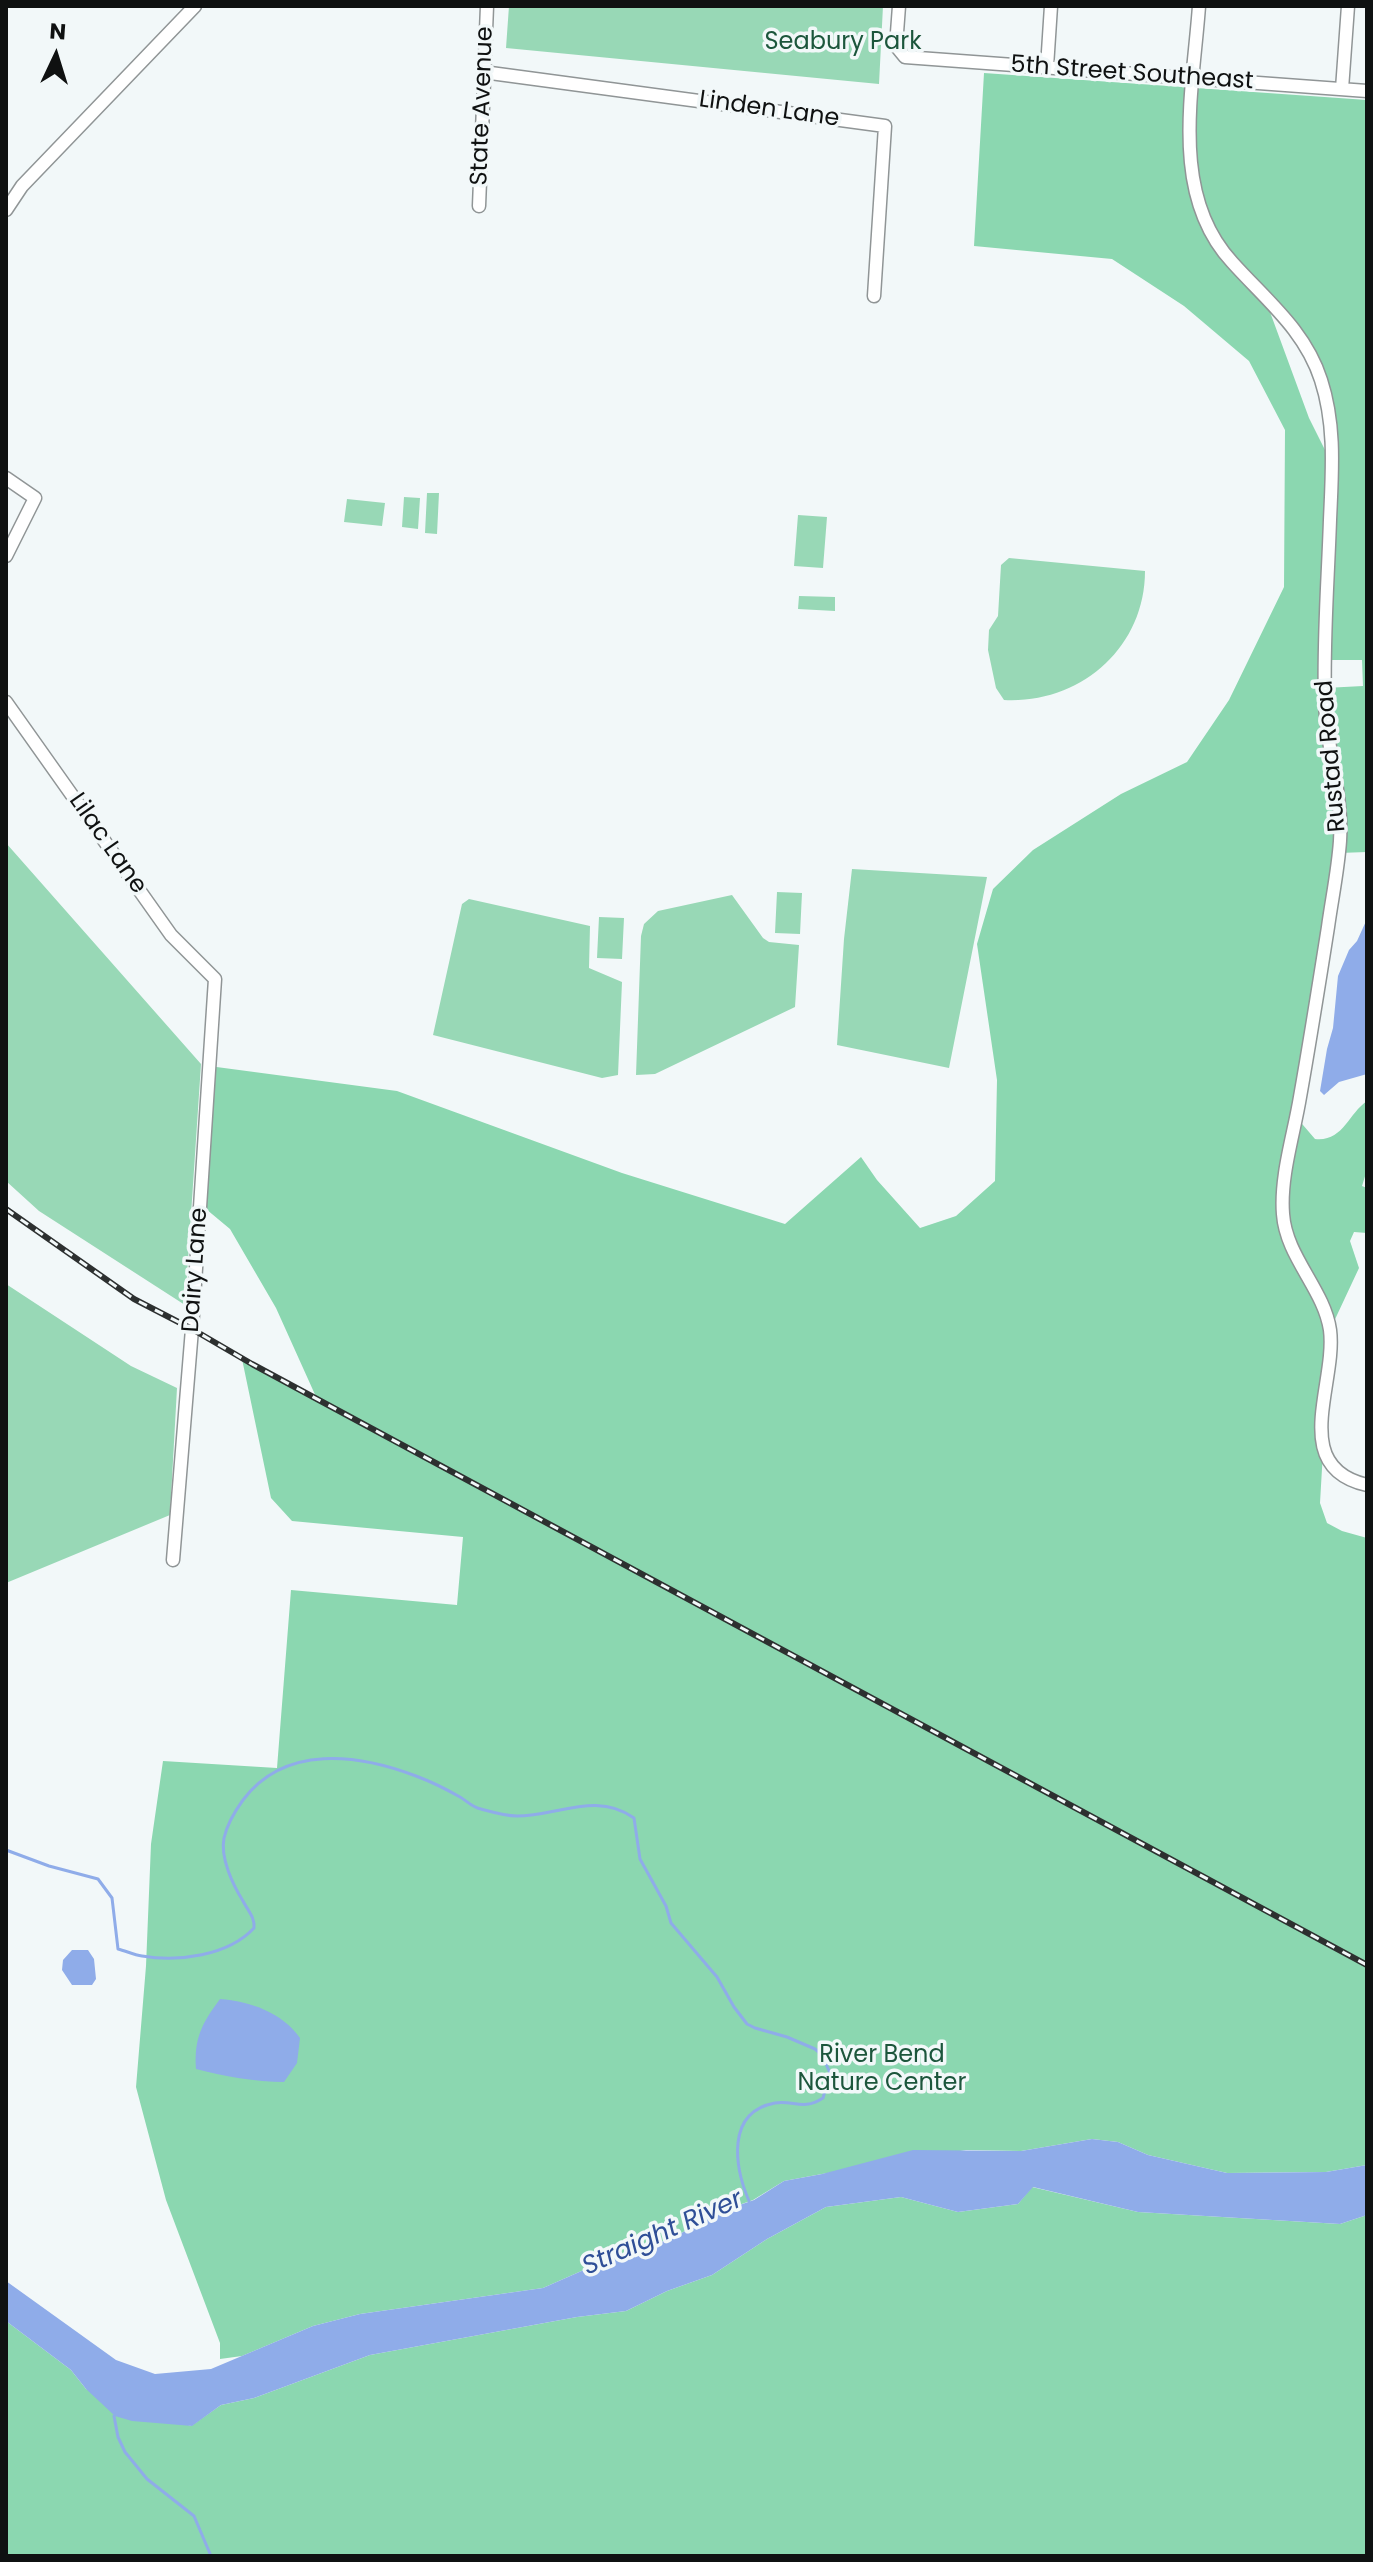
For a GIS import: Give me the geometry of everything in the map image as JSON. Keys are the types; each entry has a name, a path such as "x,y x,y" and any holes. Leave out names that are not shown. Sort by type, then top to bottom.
{"street":[{"path":"6,210 22,186 195,6"},
{"name":"State Avenue","path":"479,206 487,6"},
{"name":"5th Street Southeast","path":"899,6 896,46 899,52 913,58 1367,91"},
{"path":"1047,67 1051,6"},
{"name":"Rustad Road","path":"1199,6 1190,149 1195,197 1217,243 1292,325 1309,350 1320,377 1333,434 1325,700 1339,806 1340,840 1283,1210 1291,1244 1330,1330 1321,1433 1323,1451 1332,1468 1343,1477 1367,1485"},
{"path":"1342,89 1348,6"},
{"name":"Linden Lane","path":"483,72 885,126 874,296"},
{"path":"6,478 35,498 6,556"},
{"name":"Lilac Lane","path":"6,702 171,935 215,979"},
{"name":"Dairy Lane","path":"173,1560 193,1318 215,979"}],"green space":[{"name":"Seabury Park","path":"509,6 883,6 879,84 506,48"},
{"name":"River Bend Nature Center","path":"984,73 1367,100 1367,852 1339,853 1297,1118 1315,1139 1324,1139 1339,1132 1367,1101 1367,1170 1362,1186 1367,1188 1367,1233 1354,1232 1350,1241 1359,1268 1330,1330 1320,1503 1327,1523 1367,1538 1367,2165 1326,2172 1227,2173 1148,2155 1118,2142 1092,2139 1021,2151 966,2150 822,2174 784,2181 753,2200 725,2210 670,2239 611,2258 543,2288 360,2314 313,2326 242,2356 220,2359 220,2343 166,2200 136,2087 146,1966 151,1844 163,1761 277,1768 291,1590 457,1605 463,1537 292,1521 271,1498 242,1359 317,1399 276,1308 230,1229 200,1204 209,1066 397,1091 622,1173 785,1224 861,1157 920,1228 956,1216 995,1181 997,1080 977,944 993,889 1033,850 1121,794 1187,762 1229,700 1284,587 1285,430 1249,361 1184,306 1112,259 974,246","holes":["1253,284 1292,325 1328,405 1331,462 1309,418 1270,312","1326,660 1362,660 1363,686 1325,688"]},
{"path":"427,493 439,493 437,534 425,533"},
{"path":"404,497 420,498 418,529 402,527"},
{"path":"347,499 385,503 382,526 344,522"},
{"path":"798,515 827,517 823,568 794,566"},
{"path":"1009,558 1145,571 1142,599 1134,624 1103,666 1082,681 1058,692 1032,699 1004,700 996,688 988,650 989,630 998,616 1001,565"},
{"path":"799,596 835,597 835,611 798,609"},
{"path":"6,843 201,1064 185,1305 39,1211 6,1181"},
{"path":"852,869 987,877 949,1068 837,1045"},
{"path":"777,892 802,893 800,934 775,933"},
{"path":"732,895 763,938 769,942 799,945 795,1007 655,1074 636,1075 644,924 658,911"},
{"path":"469,899 590,926 589,968 622,982 618,1075 602,1078 433,1035 462,904"},
{"path":"599,917 624,918 622,959 597,958"},
{"path":"6,1284 131,1366 177,1388 170,1515 6,1583"},
{"path":"1032,2187 1138,2212 1340,2224 1367,2215 1367,2556 6,2556 6,2321 71,2370 86,2389 191,2426 221,2405 254,2398 370,2355 626,2311 667,2291 712,2275 767,2239 826,2207 901,2197 958,2212 1018,2204"}],"water":[{"path":"1367,919 1367,1074 1339,1082 1324,1095 1320,1091 1333,1028 1338,976"},
{"path":"72,1950 88,1950 94,1959 96,1979 92,1985 72,1985 62,1970 63,1960"},
{"path":"220,1999 243,2002 265,2010 285,2022 300,2038 297,2063 284,2082 240,2078 196,2069 200,2031"},
{"path":"1092,2139 1118,2142 1148,2155 1227,2173 1326,2172 1367,2165 1367,2215 1340,2224 1138,2212 1033,2187 1018,2204 958,2212 901,2197 826,2207 767,2239 712,2275 667,2291 626,2311 370,2355 254,2398 221,2405 192,2426 132,2421 115,2416 71,2370 6,2321 6,2281 116,2360 155,2374 211,2369 313,2326 360,2314 543,2288 611,2258 670,2239 725,2210 754,2200 784,2181 913,2150 1021,2151"}],"waterway":[{"name":"Straight River","path":"6,1850 98,1879 112,1898 118,1949 142,1956 171,1958 217,1951 254,1928 252,1917 228,1871 223,1846 225,1833 240,1804 260,1782 301,1762 347,1759 394,1768 494,1813 532,1815 591,1806 620,1810 634,1818 640,1859 666,1906 671,1923 717,1977 747,2024 815,2049 822,2055 830,2073 823,2098 816,2102 804,2105 775,2103 759,2108 748,2117 741,2129 738,2158 749,2201"},
{"path":"114,2416 125,2452 147,2479 194,2516 211,2556"}],"railway":[{"path":"6,1209 134,1299 1367,1965"}]}
